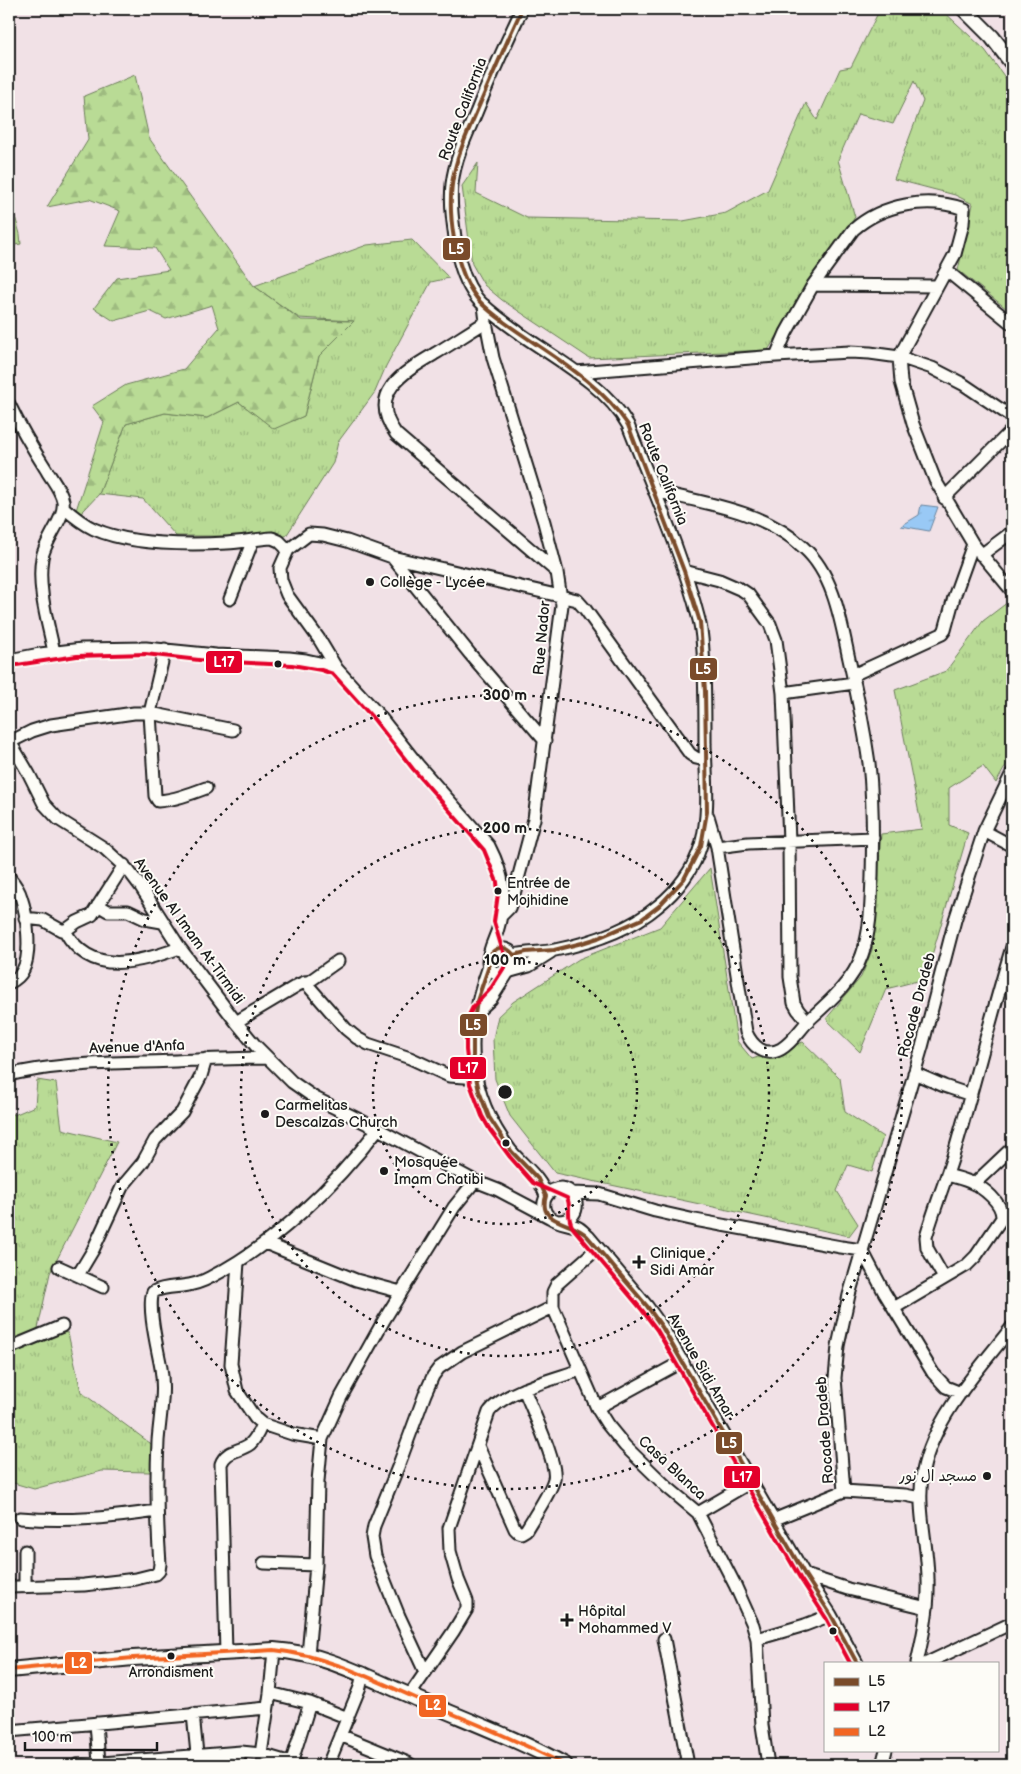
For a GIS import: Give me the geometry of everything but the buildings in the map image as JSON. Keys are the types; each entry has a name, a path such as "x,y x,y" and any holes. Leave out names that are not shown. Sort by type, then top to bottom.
{"main road":[{"path":"964,9 992,37 1012,63"},
{"path":"9,1670 124,1659 274,1650 293,1651 331,1661 363,1673 409,1696 500,1734 565,1765"}],"street":[{"name":"Route California","path":"511,952 554,950 598,938 630,925 659,906 684,879 695,859 701,846 707,812 705,690 700,622 684,571 628,425 607,397 484,305 467,284 458,260 452,215 452,182 456,165 465,137 522,9"},
{"path":"776,356 786,333 813,285 853,230 860,224 885,210 910,204 945,204 964,209 958,244 947,271 898,357 901,382 913,424 928,465 944,498 981,555 1012,591"},
{"path":"947,271 1012,324"},
{"path":"813,285 937,286"},
{"name":"Rue Nador","path":"484,305 493,358 544,522 557,572 562,615 534,819 509,908 500,918"},
{"path":"486,322 399,377 386,396 387,417 390,426 396,434 557,572"},
{"path":"576,372 850,352 898,357 932,368 963,384 1012,417"},
{"path":"9,404 62,495 64,507 69,513 94,529 132,539 190,544 272,538 279,541 288,550"},
{"path":"944,498 1012,430"},
{"path":"654,491 722,507 762,521 784,532 805,549 822,572 829,586 843,630 854,679 869,764 873,838 871,905 862,954 856,969 833,998 790,1041 777,1050 764,1051 755,1047 750,1042 746,1032 717,847 707,812"},
{"path":"54,652 44,602 42,558 46,543 64,507"},
{"path":"981,555 1012,532"},
{"path":"579,1228 574,1196 567,1190 558,1189 538,1179 512,1152 489,1117 478,1091 472,1051 473,1028 477,1012 477,1001 489,966 488,957 500,918 504,894 495,858 481,836 418,765 377,713 337,669 287,595 282,584 280,568 288,550 303,537 314,533 392,557 577,600 690,754 696,758 706,760"},
{"path":"230,599 253,540"},
{"path":"783,693 854,679 942,634 945,630 954,597 973,544"},
{"path":"392,557 470,654 545,741"},
{"path":"684,571 719,580 742,590 754,600 770,624 776,640 783,693 789,841 790,977 794,1003 808,1022"},
{"path":"9,660 82,649 165,649 216,655 306,660 337,669"},
{"path":"165,649 150,713 156,798 162,801 206,788"},
{"path":"10,741 39,728 61,723 134,713 150,713 233,730"},
{"name":"Avenue Al Imam At-Tirmidi","path":"10,741 48,809 58,819 104,848 124,865 141,887 180,948 236,1022 255,1046 292,1082 305,1092 475,1181 498,1190 554,1219"},
{"name":"Rocade Dradeb","path":"844,1491 835,1393 835,1360 849,1295 914,1073 955,920 984,831 1012,773"},
{"path":"984,831 1012,846"},
{"path":"717,847 789,841 873,838"},
{"path":"65,931 77,922 92,915 124,865"},
{"path":"501,876 513,876 520,873"},
{"path":"9,877 21,896 27,943 26,965 19,977 9,983"},
{"path":"98,905 108,911 128,911 145,919 162,922"},
{"path":"25,918 43,920 65,931 70,941 79,949 90,957 106,962 126,963 145,960 180,948"},
{"path":"477,1012 490,998 515,964 500,918"},
{"path":"490,954 493,950 500,947 511,952"},
{"path":"944,1278 929,1252 926,1241 971,1095 1012,947"},
{"name":"Route California","path":"509,972 529,966 554,950"},
{"path":"236,1022 298,984 307,983 338,961"},
{"path":"489,966 494,972 502,975 509,972"},
{"path":"307,983 346,1029 357,1038 450,1076 475,1076"},
{"name":"Avenue d'Anfa","path":"9,1075 40,1068 66,1065 267,1058"},
{"path":"78,1275 95,1246 122,1187 143,1162 155,1140 182,1112 200,1076 206,1059"},
{"path":"914,1073 971,1095"},
{"path":"9,1588 136,1579 156,1574 159,1571 157,1512 158,1440 162,1386 151,1294 159,1289 190,1285 203,1281 251,1254 337,1178 360,1153 378,1129"},
{"path":"974,1184 1012,1148"},
{"path":"894,1308 970,1262 1002,1218 998,1205 981,1188 947,1175"},
{"path":"538,1179 546,1198"},
{"path":"308,1655 316,1565 318,1481 322,1439 341,1397 400,1292 454,1207 475,1181"},
{"path":"425,1672 399,1616 375,1556 372,1537 374,1526 425,1394 433,1376 443,1363 552,1307 553,1292 557,1284 598,1248 579,1228 554,1219 544,1209 546,1198 550,1192 558,1189"},
{"path":"571,1193 599,1194 655,1211 695,1220 862,1250 875,1276 936,1378 951,1390 960,1393"},
{"path":"554,1219 567,1220 589,1193"},
{"path":"523,1204 546,1198"},
{"path":"265,1243 356,1280 400,1292"},
{"name":"Avenue Sidi Amar","path":"598,1248 655,1316 683,1361 805,1575 831,1615 856,1662"},
{"path":"238,1262 231,1354 232,1372 242,1400 255,1418 262,1424 292,1434 322,1439"},
{"path":"59,1267 102,1287"},
{"name":"Casa Blanca","path":"552,1307 597,1408 607,1424 625,1446 667,1487 698,1513 735,1585 757,1639 762,1725 768,1765"},
{"path":"9,1348 62,1326"},
{"path":"917,1662 927,1608 927,1560 920,1498 922,1473 929,1449 960,1393 1012,1327"},
{"path":"597,1408 683,1361"},
{"path":"409,1696 453,1632 466,1609 467,1601 452,1561 448,1536 485,1420 492,1406 524,1389 580,1370"},
{"path":"478,1446 515,1530 523,1532 553,1484 555,1472 524,1389"},
{"path":"226,1653 221,1464 227,1454 253,1441 262,1424"},
{"path":"698,1513 751,1482"},
{"path":"773,1520 844,1491 905,1495 920,1498"},
{"path":"20,1518 54,1521 80,1520 157,1512"},
{"path":"25,1552 25,1587"},
{"path":"264,1563 316,1565"},
{"path":"805,1575 841,1587 927,1608"},
{"path":"757,1639 831,1615"},
{"path":"929,1662 1012,1623"},
{"path":"664,1639 688,1765"},
{"path":"261,1754 274,1650"},
{"path":"328,1765 360,1687 363,1673"},
{"path":"270,1693 310,1703 348,1718"},
{"path":"77,1765 129,1763 197,1754 241,1752 261,1754 288,1764 310,1703"},
{"path":"9,1731 268,1708"},
{"path":"193,1714 197,1754"},
{"path":"93,1764 96,1723"},
{"path":"340,1736 411,1765"},
{"path":"236,1765 241,1752"},
{"path":"882,1765 885,1752"}],"green space":[{"path":"880,9 941,9 985,50 1012,87 1012,313 958,270 973,204 955,195 894,179 923,101 914,81 893,124 858,114 838,160 855,217 768,350 589,358 502,300 484,285 472,264 462,186 478,163 476,193 527,218 683,221 726,213 768,190 806,103 817,120 840,69 851,67"},
{"path":"135,75 149,138 254,286 301,320 354,321 319,356 304,416 274,429 239,402 207,418 165,413 126,424 99,494 72,523 104,422 92,406 126,385 184,369 219,328 212,305 166,319 150,311 114,321 94,308 117,278 169,270 155,248 105,246 120,211 89,199 47,207 88,140 84,96"},
{"path":"9,195 21,244 9,246"},
{"path":"412,240 449,278 431,282 386,366 375,392 338,442 333,463 286,536 176,536 143,499 99,494 126,424 165,413 207,418 239,402 274,428 304,416 319,356 353,321 299,318 254,286 367,245"},
{"path":"1008,602 1012,607 1012,755 996,783 983,766 949,788 949,825 968,833 925,979 886,989 860,1052 826,1019 861,977 872,950 881,834 922,829 895,690 946,671 983,621"},
{"path":"710,868 737,1041 752,1059 803,1042 840,1078 845,1112 883,1137 872,1172 848,1165 837,1191 858,1224 849,1236 555,1173 510,1116 495,1079 493,1039 498,1016 513,1002 579,959 660,927"},
{"path":"37,1080 56,1083 62,1129 117,1142 50,1273 38,1328 68,1333 81,1392 154,1446 150,1472 102,1471 34,1489 10,1482 9,1480 9,1112 14,1115 35,1106"}],"water":[{"path":"921,505 938,507 929,531 901,526 919,515"}],"transit line":[{"name":"L5","path":"522,9 467,135 456,165 451,203 457,254 468,285 482,304 504,322 587,381 616,409 628,425 684,571 700,622 705,691 707,812 701,846 684,879 659,906 642,919 598,938 554,950 514,955 511,951 501,948 491,953 488,957 489,966 477,1001 473,1028 473,1063 479,1091 489,1117 512,1152 538,1179 546,1196 546,1212 551,1217 581,1231 587,1236 647,1306 662,1327 805,1575 831,1615 856,1662"},
{"name":"L17","path":"10,666 77,656 145,654 208,661 292,665 333,674 372,717 413,769 484,850 497,882 498,894 494,922 503,952 509,960 491,988 473,1007 466,1030 470,1084 482,1116 510,1157 533,1183 567,1198 569,1219 573,1228 657,1330 800,1578 826,1618 849,1662"},
{"name":"L2","path":"9,1670 133,1658 274,1650 295,1653 353,1671 515,1741 565,1765"}],"place":[{"name":"Collège - Lycée","path":"370,582"},
{"name":"Entrée de Mojhidine","path":"498,891"},
{"name":"Carmelitas Descalzas Church","path":"265,1114"},
{"name":"Mosquée Imam Chatibi","path":"384,1171"},
{"name":"Clinique Sidi Amar","path":"639,1262"},
{"name":"مسجد ال نور","path":"987,1476"},
{"name":"Hôpital Mohammed V","path":"567,1620"},
{"name":"Arrondisment","path":"171,1656"}]}
